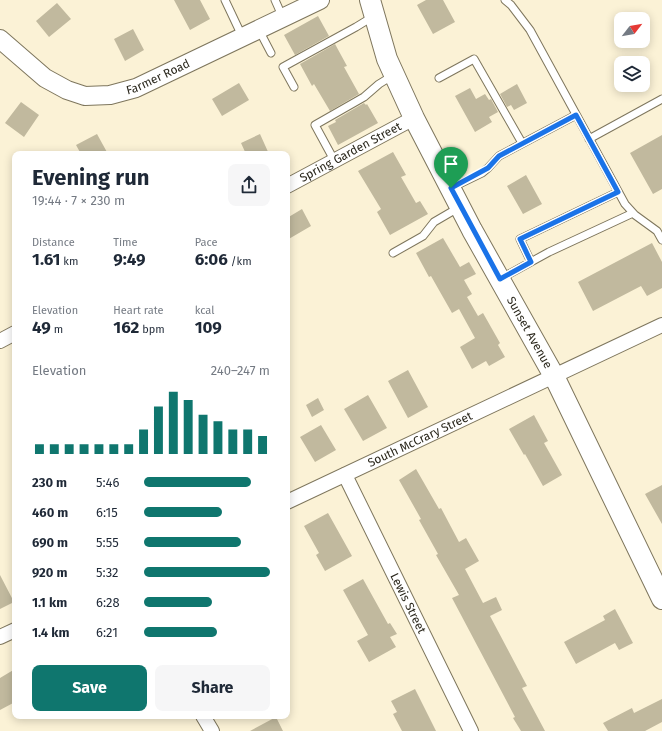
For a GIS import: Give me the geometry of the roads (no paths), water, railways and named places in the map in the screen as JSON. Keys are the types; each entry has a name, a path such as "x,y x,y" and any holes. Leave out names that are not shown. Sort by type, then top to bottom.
{"main road":[{"name":"Sunset Avenue","path":"372,8 387,59 414,118 460,207 554,376 662,599"}],"street":[{"name":"Farmer Road","path":"0,39 44,78 67,90 85,96 110,95 136,88 320,0"},
{"name":"Spring Garden Street","path":"290,184 414,118"},
{"name":"South McCrary Street","path":"290,501 662,325"},
{"path":"0,341 12,335"},
{"name":"Lewis Street","path":"345,475 471,731"},
{"path":"0,637 12,631"},
{"path":"205,719 212,731"}],"lane":[{"path":"225,0 242,37"},
{"path":"275,0 283,18"},
{"path":"505,0 511,5 530,30 625,204 633,213 659,231 662,240"},
{"path":"294,87 283,67 356,27 372,8"},
{"path":"259,29 271,53"},
{"path":"440,78 474,59 522,143"},
{"path":"334,160 315,125 364,97 379,84 394,75"},
{"path":"589,139 662,99"},
{"path":"451,188 482,173 499,156 576,115"},
{"path":"531,262 520,239 618,192"},
{"path":"393,252 423,236 434,222 460,207"},
{"path":"500,279 531,262 633,213"}]}
